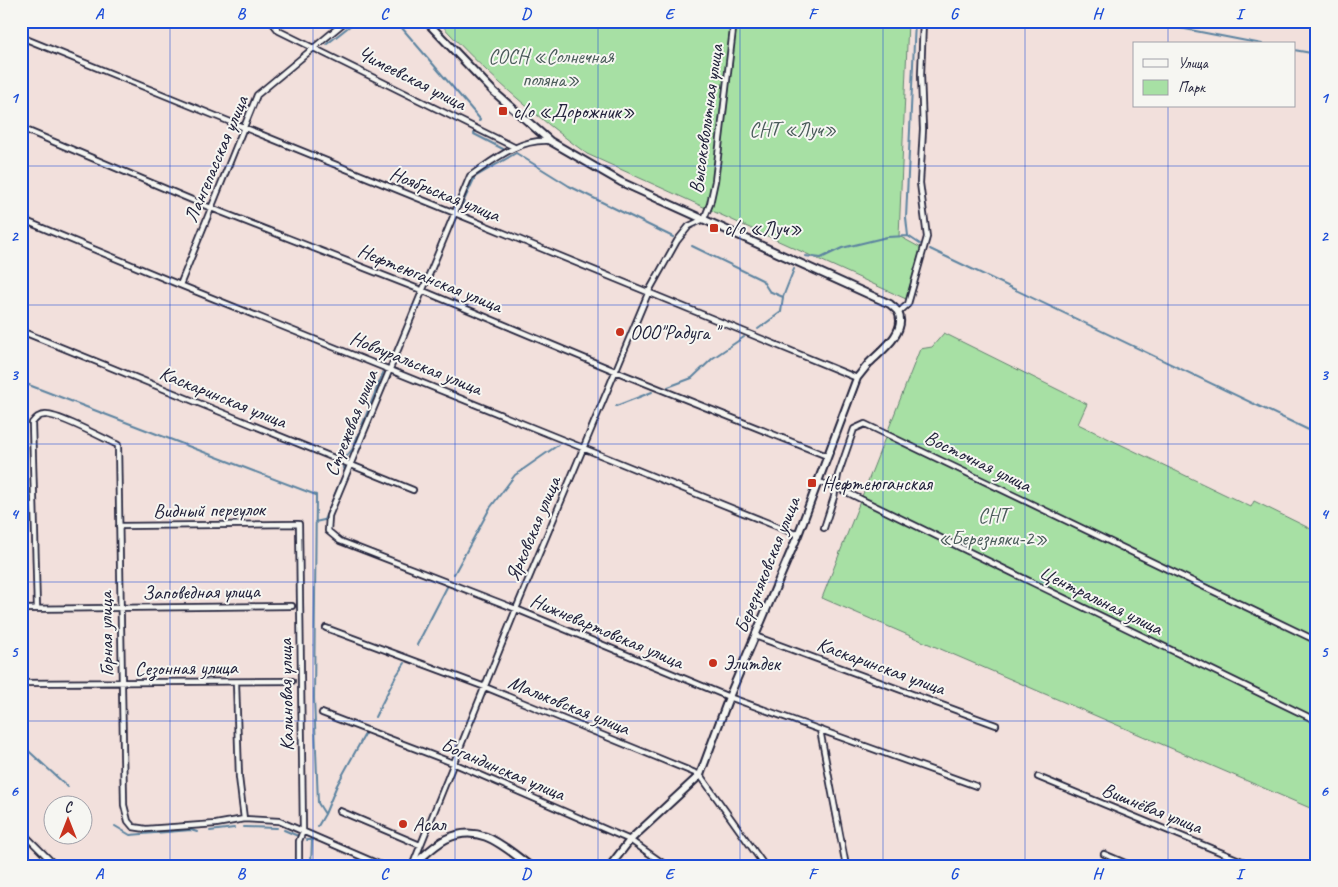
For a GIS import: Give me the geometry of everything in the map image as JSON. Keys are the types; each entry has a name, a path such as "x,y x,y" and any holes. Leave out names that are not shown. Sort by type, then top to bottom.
{"street":[{"name":"Чимеевская улица","path":"271,21 279,30 514,146"},
{"name":"Лангепасская улица","path":"180,285 258,95 346,21"},
{"path":"426,21 492,91 550,141 621,182 890,304 898,313 908,304 927,237 920,183 923,129 921,75 923,21"},
{"path":"433,30 434,21"},
{"name":"Высоковольтная улица","path":"704,219 715,182 734,21"},
{"name":"Ноябрьская улица","path":"21,37 649,291 857,378"},
{"name":"Нефтеюганская улица","path":"21,128 211,208 421,290 615,371 827,456"},
{"name":"Стрежевая улица","path":"329,516 421,290 470,176 514,146 535,140 550,141"},
{"name":"Новоуральская улица","path":"21,219 798,535"},
{"name":"Ярковская улица","path":"412,866 516,609 649,291 677,241 689,226 704,219"},
{"name":"Березняковская улица","path":"610,866 630,840 700,775 729,697 798,535 857,378 869,363 884,350 895,335 900,324 898,313"},
{"name":"Каскаринская улица","path":"21,331 413,490"},
{"name":"Горная улица","path":"37,608 32,423 37,417 46,414 118,445 124,805 128,821 133,826 146,829 216,824 244,819"},
{"name":"Восточная улица","path":"824,528 834,497 838,475 854,429 865,424 1317,641"},
{"name":"Центральная улица","path":"818,482 836,487 1317,721"},
{"name":"Нижневартовская улица","path":"329,516 328,531 340,541 516,609 729,697 976,786"},
{"name":"Видный переулок","path":"119,526 299,524"},
{"name":"Калиновая улица","path":"299,524 303,830 299,841 300,866"},
{"name":"Заповедная улица","path":"21,609 292,606"},
{"name":"Мальковская улица","path":"326,628 485,686 700,775"},
{"name":"Каскаринская улица","path":"755,636 996,724"},
{"path":"236,682 239,776 244,819 279,821 383,866"},
{"name":"Сезонная улица","path":"21,684 292,682"},
{"name":"Богандинская улица","path":"322,713 453,763 630,840 666,866"},
{"path":"820,730 846,866"},
{"path":"700,775 762,862"},
{"name":"Вишнёвая улица","path":"1038,778 1254,866"},
{"path":"340,811 420,845"},
{"path":"21,831 56,866"},
{"path":"412,866 445,840 459,834 478,833 494,840 530,866"},
{"path":"1104,854 1132,866"}],"green space":[{"name":"СНТ «Луч»","path":"438,21 908,21 899,236 921,248 906,299 587,154 509,91"},
{"name":"СНТ «Березняки-2»","path":"944,333 1087,404 1078,424 1251,507 1254,501 1317,532 1317,811 822,598 920,349 932,347"}],"waterway":[{"path":"327,44 356,21"},
{"path":"396,21 480,119 479,121"},
{"path":"915,21 906,218 908,236 920,244"},
{"path":"1144,21 1252,42"},
{"path":"1296,50 1317,54"},
{"path":"475,131 474,134 503,149"},
{"path":"460,209 475,177 516,153 569,186 673,237"},
{"path":"805,256 821,258 842,248 887,237 908,236"},
{"path":"692,246 762,280 769,291 783,297"},
{"path":"930,249 1317,434"},
{"path":"758,329 781,312 783,297 794,269"},
{"path":"668,387 692,378 713,358 744,337"},
{"path":"346,457 352,450 383,373"},
{"path":"21,382 316,495 314,698 318,803 325,814 318,826"},
{"path":"616,406 652,392"},
{"path":"454,574 490,508 515,475 558,445"},
{"path":"315,522 324,520 345,470 343,466"},
{"path":"417,645 447,587"},
{"path":"375,717 396,676 405,663"},
{"path":"325,814 337,785 365,734"},
{"path":"21,744 68,787"},
{"path":"115,826 130,835 191,830 197,832"},
{"path":"244,827 277,828"},
{"path":"210,831 234,828"},
{"path":"284,830 298,836"},
{"path":"307,840 312,840 311,866"}],"place":[{"name":"с/о «Дорожник»","path":"503,111"},
{"name":"с/о «Луч»","path":"714,228"},
{"name":"ООО\"Радуга \"","path":"620,332"},
{"name":"Нефтеюганская","path":"812,483"},
{"name":"Элитдек","path":"713,663"},
{"name":"Асал","path":"403,824"}],"park label":[{"name":"СОСН «Солнечная поляна»","path":"551,68"}]}
